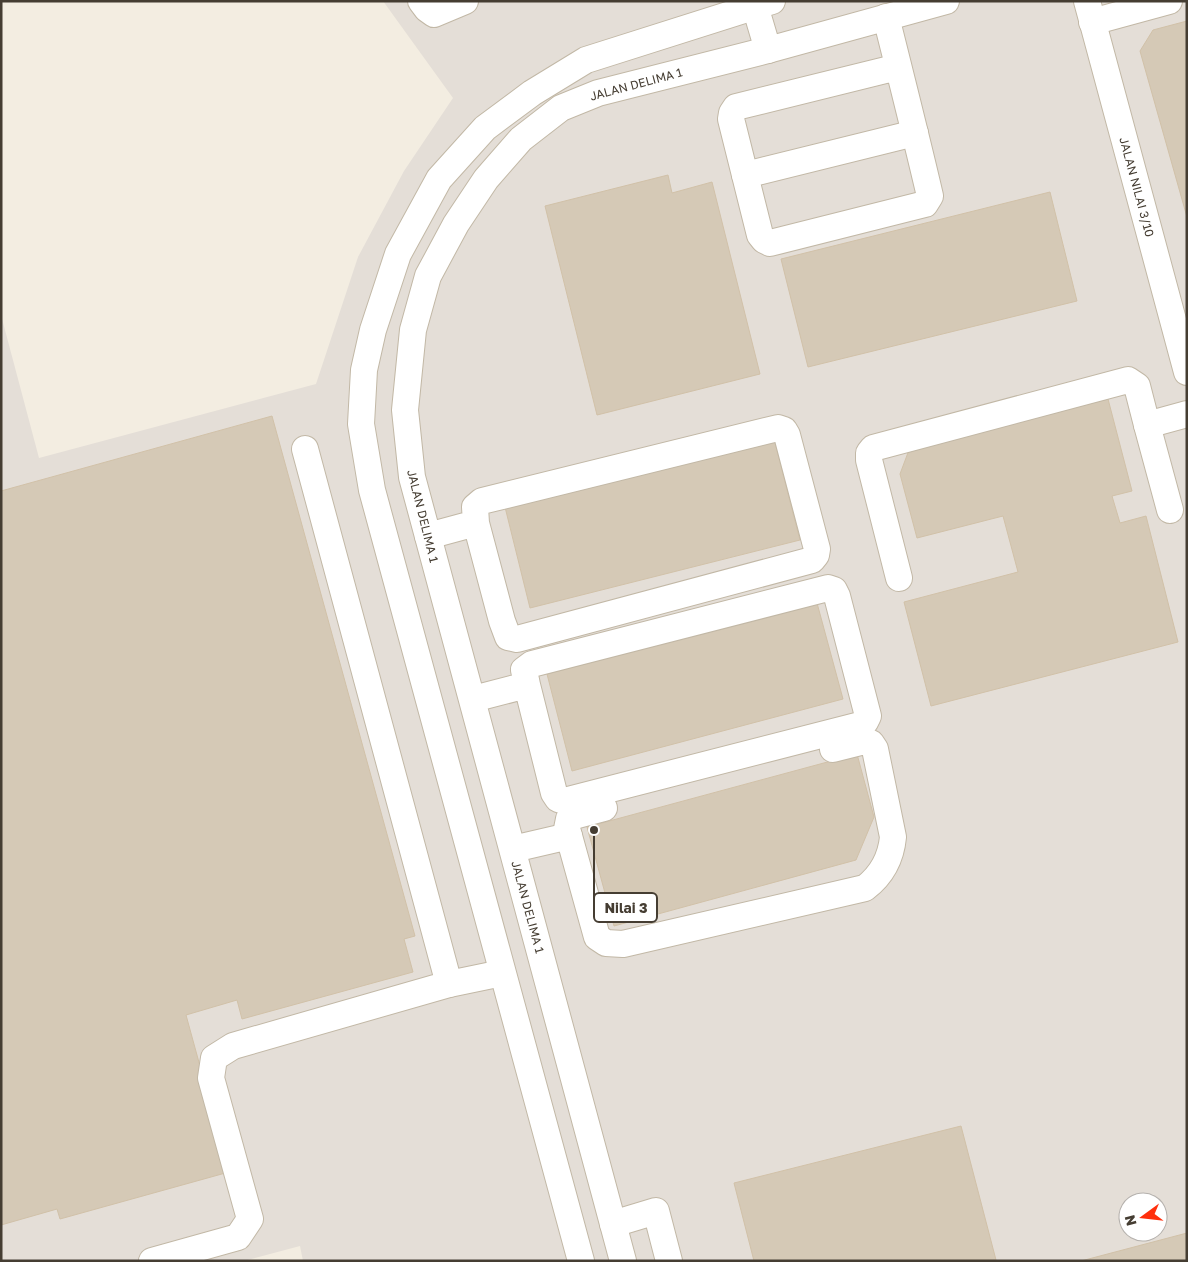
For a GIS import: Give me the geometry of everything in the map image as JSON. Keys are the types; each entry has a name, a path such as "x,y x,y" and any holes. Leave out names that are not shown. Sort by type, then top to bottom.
{"street":[{"path":"421,1 427,10 434,14 465,1"},
{"name":"JALAN DELIMA 1","path":"623,1261 412,477 405,410 413,330 428,276 456,224 486,179 521,139 561,108 598,93 768,50 946,1"},
{"path":"1090,11 1169,1"},
{"path":"581,1261 372,490 360,424 364,370 372,330 398,254 439,179 485,128 532,93 586,60 764,4 768,50"},
{"name":"JALAN NILAI 3/10","path":"1090,11 1187,372"},
{"path":"886,18 930,196 925,204 770,243 764,240 760,235 731,119 736,107 898,67"},
{"path":"745,175 915,133"},
{"path":"900,578 869,460 869,453 873,448 1128,380 1137,386 1170,510"},
{"path":"1147,425 1187,414"},
{"path":"778,428 784,430 787,435 817,549 816,555 812,560 517,639 508,637 502,621 476,523 475,507 482,501 778,428"},
{"path":"305,449 449,984"},
{"path":"428,536 476,523"},
{"path":"828,588 834,590 837,596 868,716 865,722 860,725 564,801 558,799 554,793 526,686 524,670 532,664 828,588"},
{"path":"473,700 526,686"},
{"path":"865,741 871,743 875,749 893,837 892,850 885,868 874,882 865,888 623,944 606,943 597,936 569,836 567,829 569,820 574,816 865,741"},
{"path":"513,849 569,836"},
{"path":"152,1261 238,1237 250,1219 211,1078 214,1058 233,1046 449,984 502,972"},
{"path":"613,1224 656,1211 669,1261"}],"shaded area":[{"path":"383,1 1187,1 1187,1261 303,1261 300,1246 244,1261 1,1261 1,315 39,458 316,384 358,257 404,171 453,98"}],"building":[{"path":"1187,21 1187,217 1140,51 1153,30"},
{"path":"668,175 672,193 712,182 760,374 597,415 545,206"},
{"path":"1050,192 1077,301 808,367 781,259"},
{"path":"1108,399 1132,491 1112,496 1120,523 1146,516 1178,642 931,706 904,602 1018,572 1003,516 917,538 900,474 909,450"},
{"path":"272,416 415,936 404,939 413,972 242,1019 237,1000 186,1015 229,1172 60,1219 57,1209 1,1225 1,491"},
{"path":"774,439 800,540 530,608 505,507"},
{"path":"817,603 843,699 572,771 547,674"},
{"path":"857,754 874,817 856,860 614,926 587,827"},
{"path":"961,1126 996,1260 754,1261 734,1183"},
{"path":"1187,1233 1187,1261 1081,1261 1153,1242 1168,1242 1168,1238"}],"place":[{"name":"Nilai 3","path":"594,830"}]}
